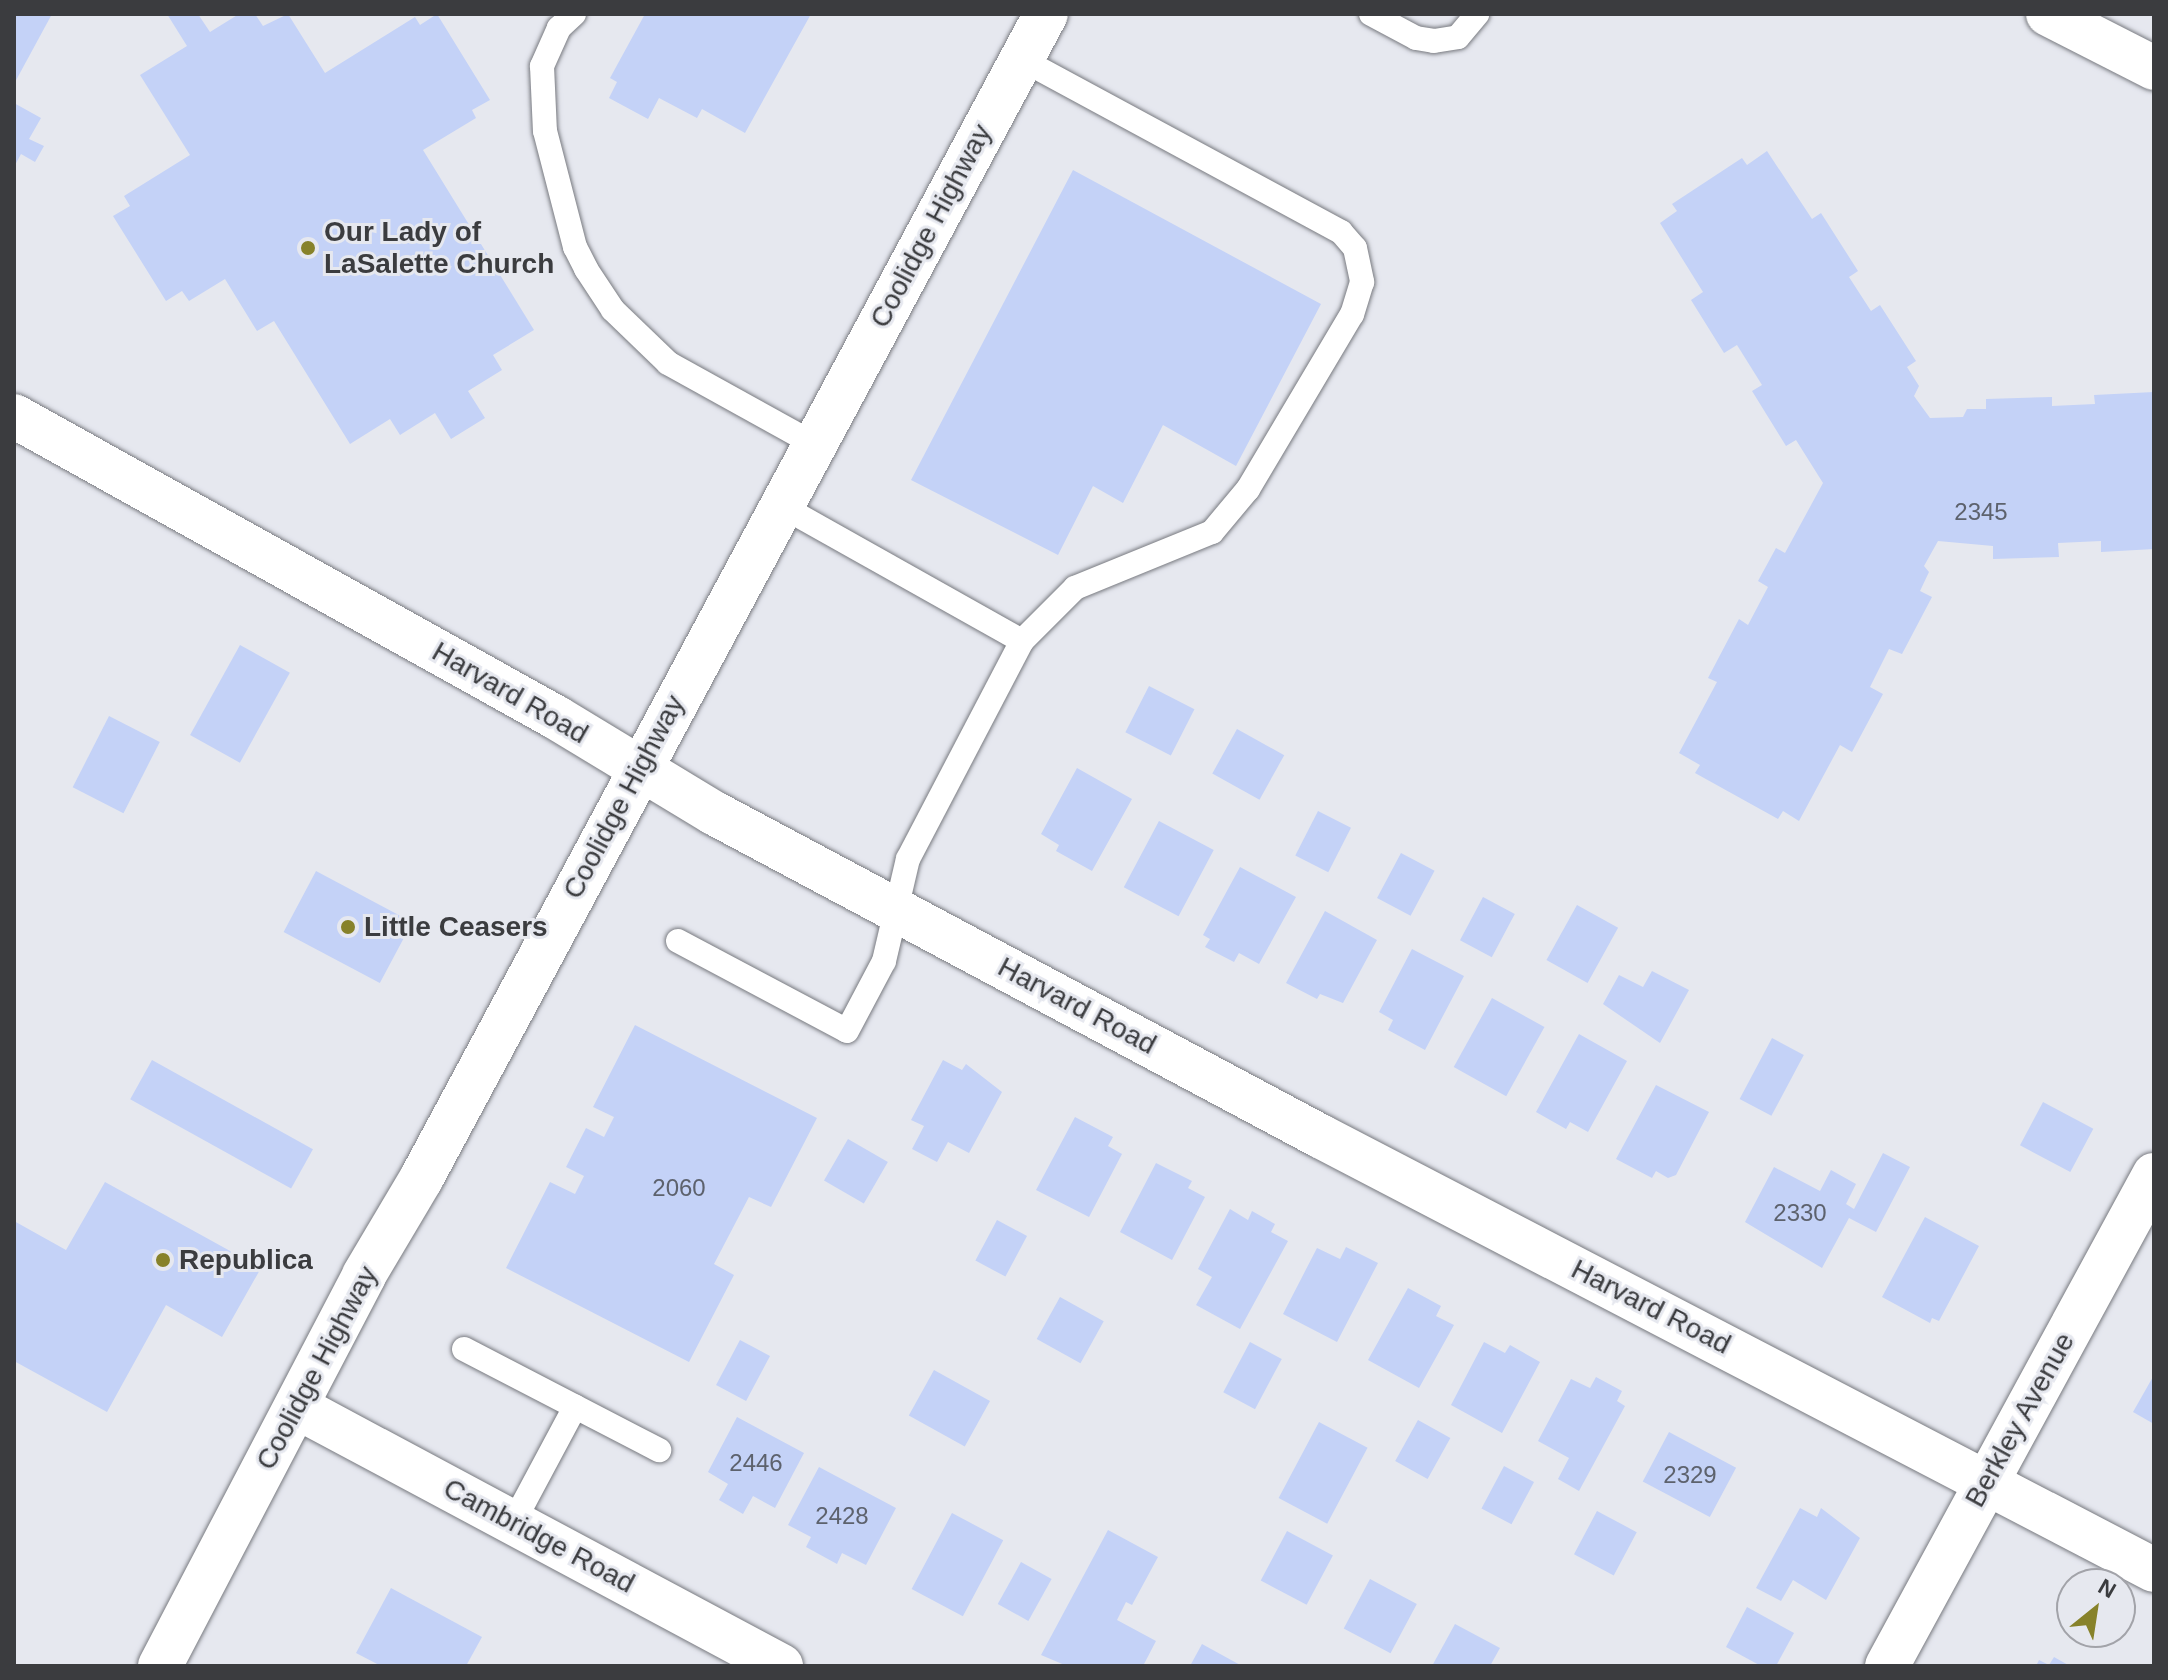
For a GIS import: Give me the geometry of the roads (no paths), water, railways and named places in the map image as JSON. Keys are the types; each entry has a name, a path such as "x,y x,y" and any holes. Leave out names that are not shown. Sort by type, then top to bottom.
{"street":[{"name":"Coolidge Highway","path":"160,1666 639,767 1046,14"},
{"path":"2048,14 2154,68"},
{"name":"Harvard Road","path":"14,416 896,910 2154,1570"},
{"name":"Berkley Avenue","path":"1887,1666 2154,1175"},
{"name":"Cambridge Road","path":"297,1407 781,1666"}],"lane":[{"path":"1371,14 1416,38 1434,41 1458,37 1477,14"},
{"path":"559,19 542,66 545,131 575,247 586,269 613,310 668,363 814,444"},
{"path":"678,941 847,1031 884,961 908,859 1022,641 1075,588 1212,532 1248,489 1352,314 1362,282 1355,248 1341,232 1021,59"},
{"path":"781,506 1022,641"},
{"path":"464,1349 659,1450"},
{"path":"513,1523 575,1407"}],"place":[{"name":"Our Lady of LaSalette Church","path":"308,248"},
{"name":"Little Ceasers","path":"348,927"},
{"name":"Republica","path":"163,1260"}]}
